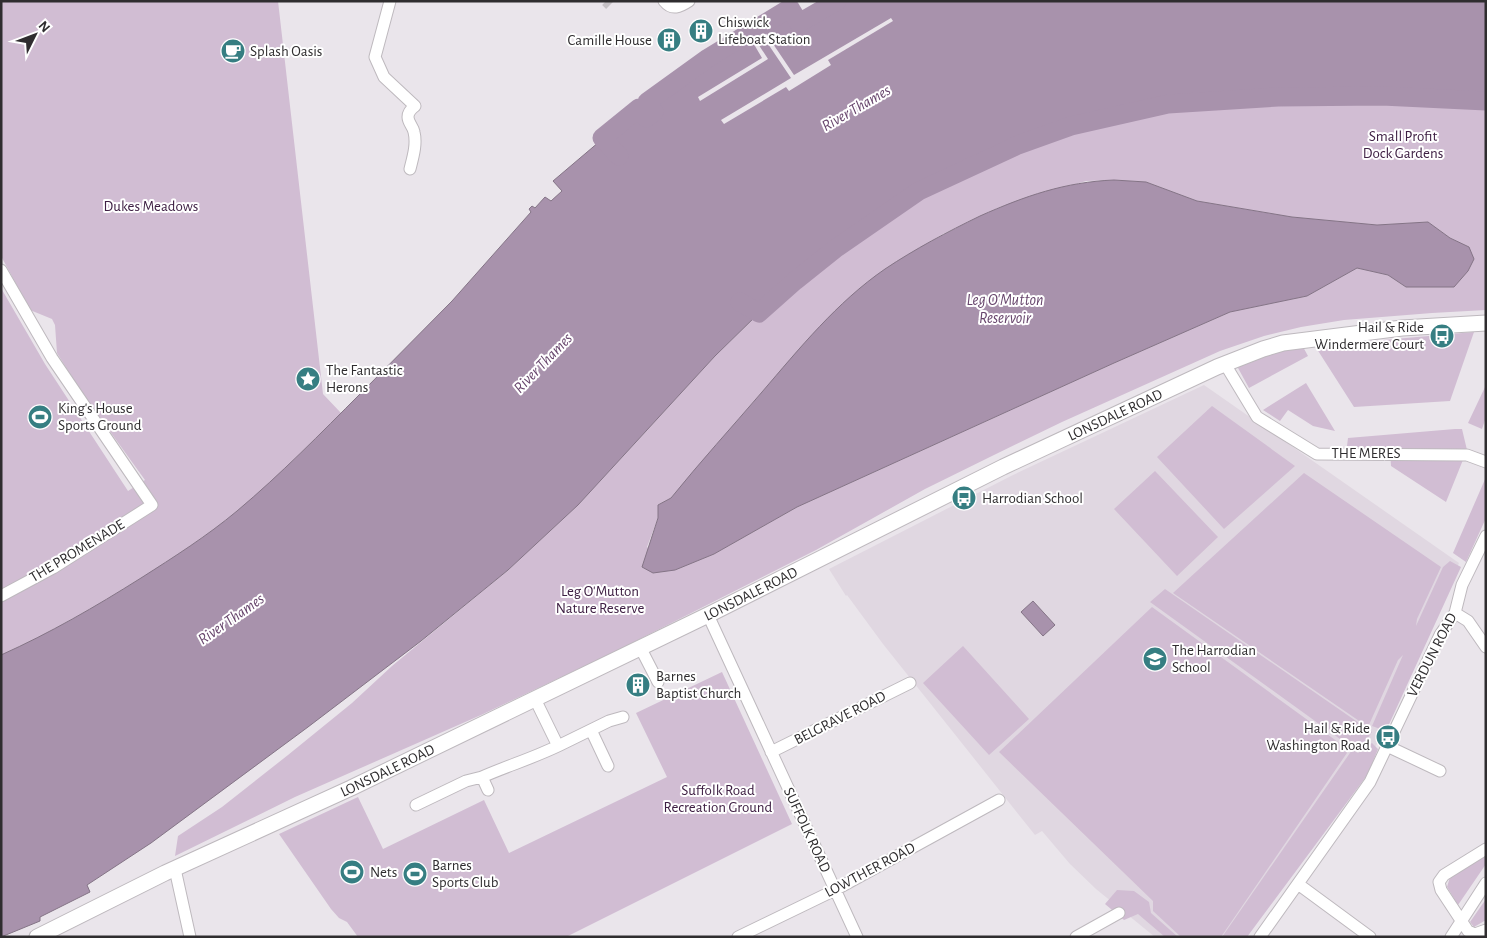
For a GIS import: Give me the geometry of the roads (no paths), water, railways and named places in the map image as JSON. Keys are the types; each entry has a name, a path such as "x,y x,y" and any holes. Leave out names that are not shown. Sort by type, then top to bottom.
{"main road":[{"name":"LONSDALE ROAD","path":"37,937 175,869 351,788 708,615 1003,467 1225,364 1263,349 1302,340 1402,328 1486,323"}],"street":[{"path":"390,1 375,57 384,77 415,106 408,116 409,123 414,130 415,147 410,169"},
{"path":"664,1 670,7 675,8 689,1"},
{"name":"THE PROMENADE","path":"1,270 52,358 152,506 53,568 1,596"},
{"name":"THE MERES","path":"1225,364 1257,416 1316,454 1467,455 1486,462"},
{"name":"VERDUN ROAD","path":"1260,937 1375,774 1440,635 1455,613 1462,585 1486,536"},
{"path":"1455,613 1468,621 1486,647"},
{"name":"SUFFOLK ROAD","path":"708,615 857,937"},
{"path":"640,647 658,682"},
{"name":"BELGRAVE ROAD","path":"771,752 910,683"},
{"path":"535,699 558,746"},
{"path":"416,805 466,781 482,777 514,763 532,759 609,721 622,717"},
{"path":"591,730 608,766"},
{"path":"1387,746 1440,771"},
{"path":"482,777 488,790"},
{"name":"LOWTHER ROAD","path":"738,937 835,890 999,800"},
{"path":"1486,849 1444,875 1439,882 1441,890 1468,931 1475,934 1486,930"},
{"path":"175,869 190,937"},
{"path":"1451,937 1486,883"},
{"path":"1298,884 1370,937"},
{"path":"1076,937 1119,913"}],"water":[{"name":"River Thames","path":"837,1 1486,1 1486,101 1382,96 1278,97 1168,104 1071,126 1018,145 919,191 835,249 759,313 715,356 578,505 508,570 421,641 151,843 87,885 90,892 40,917 40,921 1,937 1,655 55,629 124,589 190,546 237,511 300,454 361,393 358,390 361,387 364,390 452,301 531,212 529,209 532,206 535,208 545,197 551,201 562,191 553,181 639,108 646,118 654,112 647,102 708,58 790,8 799,23"},
{"name":"Leg O'Mutton Reservoir","path":"1096,181 1146,182 1197,201 1292,217 1377,225 1428,222 1450,238 1469,247 1474,259 1468,271 1454,287 1406,287 1388,275 1357,268 1307,296 1230,312 797,507 714,554 675,570 653,573 642,567 658,518 658,505 671,498 805,343 835,311 867,282 920,248 980,216 1046,191"},
{"path":"1033,601 1055,625 1043,636 1021,612"}],"waterway":[{"path":"619,156 602,138 639,108 646,118 654,112 647,102 708,58 790,8 799,23 837,1"},
{"path":"740,302 759,313 835,249 919,191 1018,145 1071,126 1168,104 1278,97 1382,96 1486,101"}],"tunnel":[{"path":"606,1 610,5"}],"place":[{"name":"Chiswick Lifeboat Station","path":"701,31"},
{"name":"Camille House","path":"669,40"},
{"name":"Splash Oasis","path":"233,51"},
{"name":"Hail & Ride Windermere Court","path":"1442,336"},
{"name":"The Fantastic Herons","path":"308,379"},
{"name":"King's House Sports Ground","path":"40,417"},
{"name":"Harrodian School","path":"964,498"},
{"name":"The Harrodian School","path":"1155,659"},
{"name":"Barnes Baptist Church","path":"638,685"},
{"name":"Hail & Ride Washington Road","path":"1388,737"},
{"name":"Nets","path":"352,872"},
{"name":"Barnes Sports Club","path":"415,874"}],"park label":[{"name":"Small Profit Dock Gardens","path":"1403,144"},
{"name":"Dukes Meadows","path":"151,206"},
{"name":"Leg O'Mutton Nature Reserve","path":"600,600"},
{"name":"Suffolk Road Recreation Ground","path":"718,798"}]}
